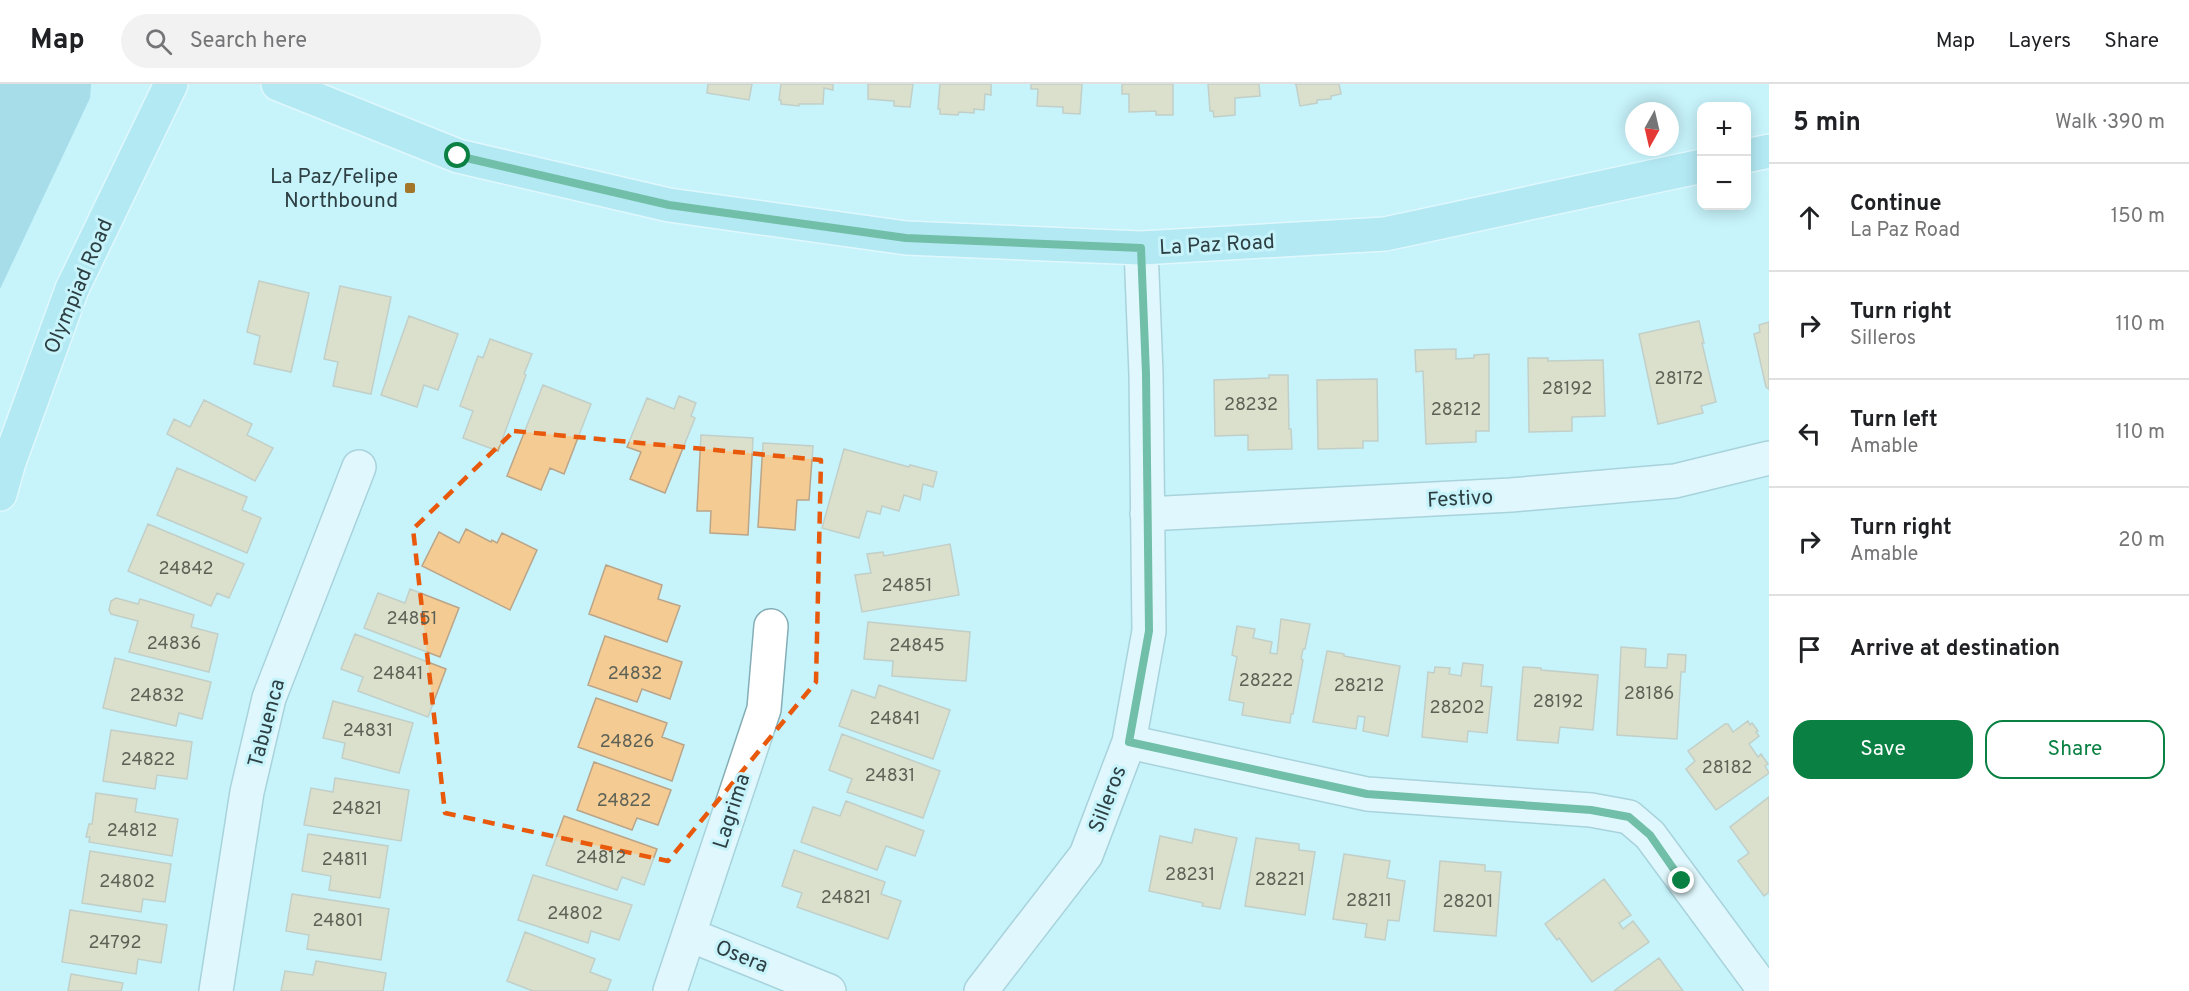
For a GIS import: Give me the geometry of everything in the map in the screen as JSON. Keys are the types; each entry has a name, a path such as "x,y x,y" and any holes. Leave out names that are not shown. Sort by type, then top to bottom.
{"main road":[{"name":"Olympiad Road","path":"0,494 9,462 72,289 171,84"},
{"name":"La Paz Road","path":"278,84 458,156 669,205 906,238 1141,248 1385,234 1697,167"},
{"path":"1751,155 1769,151"}],"street":[{"name":"Silleros","path":"981,991 1086,855 1129,742 1149,631 1146,374 1141,248"},
{"name":"Festivo","path":"1147,514 1511,495 1675,481 1769,458"},
{"name":"Tabuenca","path":"216,991 247,792 269,698 359,467"},
{"name":"Lagrima","path":"670,991 764,709 771,626"},
{"path":"1129,742 1367,794 1591,810 1629,817 1650,835 1765,991"},
{"name":"Osera","path":"690,935 829,991"}],"highlighted area":[{"path":"514,431 821,460 816,682 668,861 445,813 413,529"}],"shaded area":[{"path":"0,84 91,84 90,98 0,289"}],"building":[{"path":"708,84 752,84 749,100 707,93"},
{"path":"781,84 833,84 833,90 824,88 823,104 799,104 799,106 781,104 779,100"},
{"path":"868,84 913,84 910,107 894,106 894,101 868,99"},
{"path":"940,84 991,84 991,95 985,94 984,110 974,109 974,113 959,112 958,115 940,114 940,109 938,109"},
{"path":"1031,84 1082,84 1080,114 1063,113 1063,107 1037,106 1038,89 1031,89"},
{"path":"1122,84 1173,84 1173,115 1156,115 1156,111 1129,112 1129,94 1122,94"},
{"path":"1208,84 1259,84 1260,96 1235,98 1235,115 1214,117 1213,111 1210,111"},
{"path":"1296,84 1339,84 1341,94 1331,96 1331,99 1317,100 1317,103 1300,106"},
{"path":"259,281 309,293 291,372 254,364 260,336 247,332"},
{"path":"340,286 391,297 371,394 333,386 338,362 324,359"},
{"path":"409,316 458,334 438,390 424,385 417,407 381,395"},
{"path":"1699,321 1716,402 1701,406 1703,413 1658,424 1639,334"},
{"path":"1769,322 1769,389 1766,387 1754,334 1760,332 1759,325"},
{"path":"490,339 532,354 498,451 463,438 473,411 460,406 478,356 483,358"},
{"path":"1456,349 1456,359 1489,354 1489,431 1476,431 1476,442 1426,444 1423,371 1416,372 1415,350"},
{"path":"1528,358 1548,358 1548,361 1603,360 1605,416 1572,417 1572,431 1529,432"},
{"path":"1269,375 1288,375 1289,429 1291,429 1292,449 1248,450 1248,435 1215,436 1214,380 1269,378"},
{"path":"1377,379 1378,441 1363,441 1363,448 1318,449 1317,380"},
{"path":"543,385 591,404 564,474 550,468 541,490 507,476"},
{"path":"679,396 696,403 691,416 695,418 665,493 630,479 641,452 627,447 647,398 674,409"},
{"path":"204,400 252,424 247,435 273,448 255,481 167,434 174,419 190,427"},
{"path":"701,435 753,438 748,535 710,533 711,511 697,511"},
{"path":"763,443 813,446 809,500 797,500 795,530 758,527"},
{"path":"844,449 909,467 910,465 937,472 933,487 923,484 920,500 904,495 899,511 882,506 880,514 867,511 859,538 822,528"},
{"path":"177,468 247,497 242,510 261,518 247,553 157,515"},
{"path":"148,524 244,564 229,598 217,593 211,606 128,571"},
{"path":"466,529 497,543 502,533 537,550 510,610 422,566 439,532 459,543"},
{"path":"950,544 959,595 862,612 855,575 871,573 867,554 883,552 884,556"},
{"path":"606,565 662,585 658,599 680,606 667,642 589,614"},
{"path":"410,589 459,608 440,657 364,628 378,593 405,603"},
{"path":"116,598 138,604 140,599 194,615 191,627 218,634 209,672 129,652 138,621 111,614 109,610 111,601"},
{"path":"1281,619 1310,624 1305,649 1303,649 1301,659 1303,660 1290,723 1242,715 1244,703 1229,700 1237,657 1232,655 1237,626 1255,629 1253,638 1272,642 1270,653 1277,654"},
{"path":"868,622 970,632 966,681 892,676 893,661 864,659"},
{"path":"355,634 446,669 428,717 358,691 363,677 341,669"},
{"path":"605,636 682,662 670,699 642,689 637,702 588,685"},
{"path":"1621,647 1646,649 1645,667 1667,668 1668,654 1686,655 1685,672 1681,672 1677,739 1617,735"},
{"path":"1327,651 1400,666 1388,736 1363,731 1365,717 1358,716 1356,729 1313,722"},
{"path":"115,658 211,682 202,719 179,713 176,726 103,708"},
{"path":"1463,663 1483,665 1481,686 1492,687 1487,733 1468,731 1467,742 1422,737 1428,672 1434,673 1435,667 1450,668 1449,674 1461,676"},
{"path":"1523,667 1598,675 1593,730 1560,727 1558,743 1517,740"},
{"path":"879,685 950,710 933,759 839,726 852,690 875,698"},
{"path":"596,698 667,723 662,737 684,745 672,781 578,747"},
{"path":"333,701 413,723 399,773 342,758 345,743 323,738"},
{"path":"1748,721 1758,731 1756,732 1759,736 1749,744 1758,757 1761,754 1768,764 1765,766 1769,773 1716,810 1686,769 1695,761 1688,751 1725,724 1728,724 1733,732"},
{"path":"111,730 192,742 187,779 157,775 155,789 103,781"},
{"path":"842,734 940,771 923,818 847,792 852,779 829,770"},
{"path":"594,762 671,790 658,825 637,818 632,830 577,810"},
{"path":"335,778 409,790 401,841 304,825 311,788 333,792"},
{"path":"96,793 137,799 135,812 178,819 172,856 89,842 90,837 86,837 89,824 92,824"},
{"path":"1769,797 1769,892 1764,896 1738,861 1749,853 1730,827"},
{"path":"846,801 924,831 915,856 886,846 877,870 801,842 813,807 840,816"},
{"path":"564,816 657,849 644,885 622,877 617,890 546,865"},
{"path":"1195,829 1237,838 1220,909 1149,891 1160,836 1192,843"},
{"path":"308,834 388,846 380,898 329,890 331,876 302,871"},
{"path":"1256,838 1299,844 1299,850 1315,852 1305,915 1245,906"},
{"path":"794,850 885,882 881,894 901,901 888,939 797,907 802,893 782,886"},
{"path":"90,851 171,864 165,902 143,899 141,912 82,903"},
{"path":"1344,854 1390,861 1387,878 1405,881 1399,921 1388,920 1385,940 1365,937 1367,924 1333,919"},
{"path":"1440,861 1485,865 1485,871 1501,872 1496,936 1434,931"},
{"path":"533,875 632,905 619,940 591,931 588,943 518,920"},
{"path":"1604,879 1631,915 1619,923 1623,929 1633,921 1649,942 1592,982 1559,938 1557,940 1545,924"},
{"path":"292,894 389,909 381,960 307,949 309,935 286,931"},
{"path":"70,910 167,925 161,963 138,959 136,974 62,962"},
{"path":"525,932 595,959 590,972 611,980 607,991 533,991 507,981"},
{"path":"1659,958 1683,991 1614,991"},
{"path":"316,961 386,973 383,991 281,991 285,971 313,975"},
{"path":"71,974 123,983 121,991 68,991"}],"place":[{"name":"La Paz/Felipe Northbound","path":"410,188"}],"route":[{"path":"458,156 669,205 906,238 1141,248 1146,374 1149,631 1129,742 1367,794 1591,810 1629,817 1650,835 1682,881"}]}
